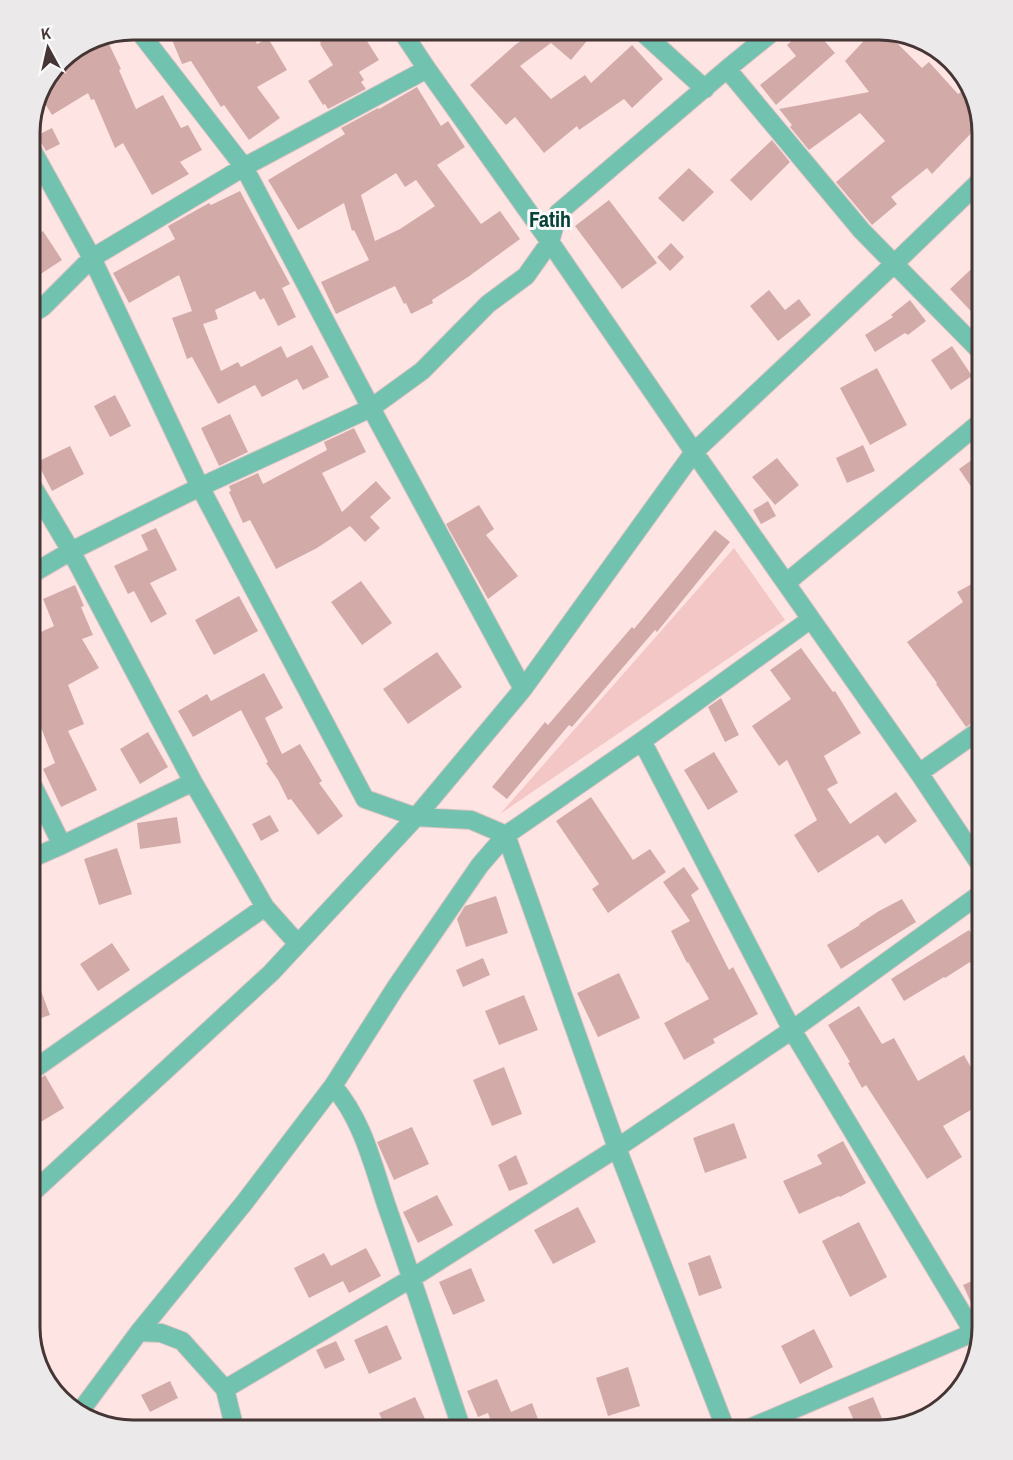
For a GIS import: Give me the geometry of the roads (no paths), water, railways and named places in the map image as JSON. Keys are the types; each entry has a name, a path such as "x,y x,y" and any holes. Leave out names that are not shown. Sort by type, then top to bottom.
{"street":[{"path":"146,40 244,167 370,408 523,689"},
{"path":"408,40 919,773 972,853"},
{"path":"652,41 705,89"},
{"path":"41,569 71,551 200,487 370,408 422,370 488,304 526,276 550,242 558,213 762,41"},
{"path":"41,308 92,258 244,167 427,69"},
{"path":"727,69 862,231 972,343"},
{"path":"41,166 92,258 200,487 365,799 416,817 471,820 506,835 616,1148 722,1420"},
{"path":"40,1186 271,973 416,817 523,689 694,452 972,189"},
{"path":"786,583 972,429"},
{"path":"41,500 71,551 193,782 265,907 298,944"},
{"path":"85,1405 139,1332 244,1203 333,1086 396,987 480,865 506,835 642,741 811,619"},
{"path":"919,773 972,736"},
{"path":"642,741 792,1030 972,1325"},
{"path":"40,854 193,782"},
{"path":"40,801 62,845"},
{"path":"225,1389 412,1278 616,1148 792,1030 972,900"},
{"path":"40,1065 265,907"},
{"path":"333,1086 359,1125 459,1419"},
{"path":"139,1332 161,1333 182,1341 225,1389 232,1419"},
{"path":"771,1420 972,1337"}],"district":[{"name":"Fatih","path":"550,219"}]}
